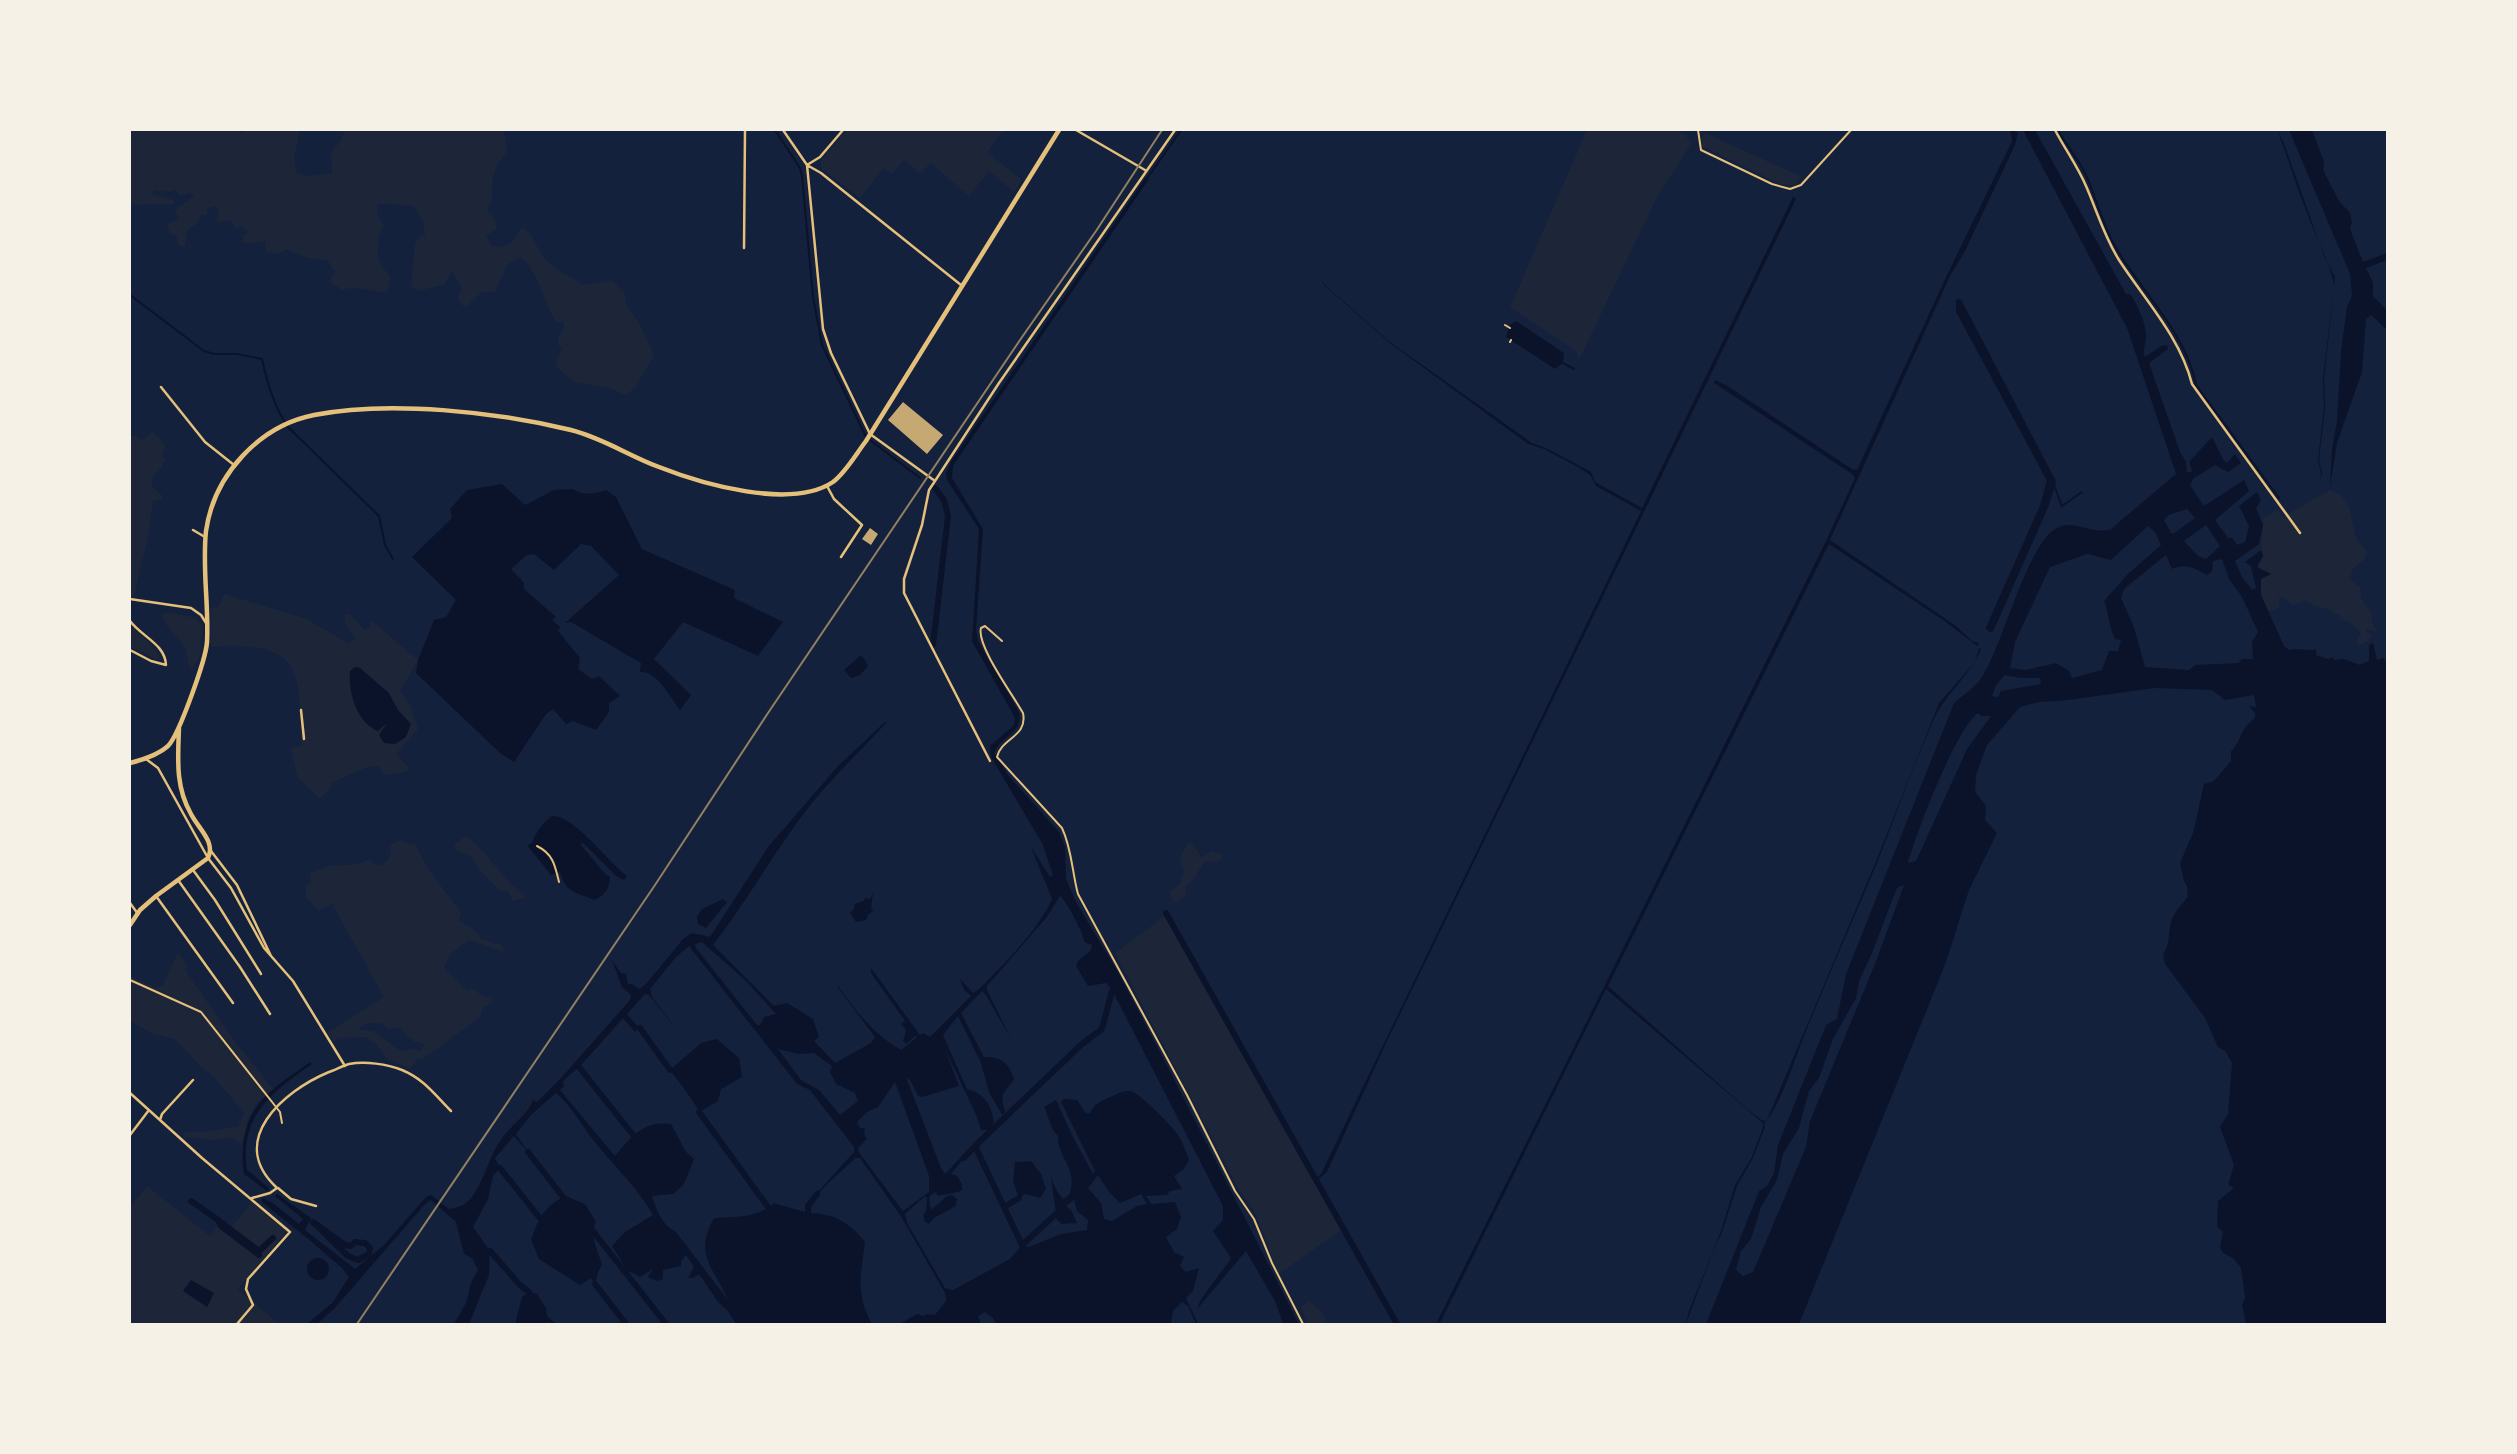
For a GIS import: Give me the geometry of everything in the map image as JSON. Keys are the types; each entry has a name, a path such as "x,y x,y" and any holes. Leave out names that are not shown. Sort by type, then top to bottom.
{"main road":[{"path":"130,763 145,759 168,746 179,726 207,647 206,537 215,502 234,465 257,441 284,424 316,415 410,409 458,412 550,425 596,437 660,468 738,492 800,493 827,486 843,471 868,437 1059,130"},
{"path":"130,925 156,896 208,858 211,851 210,843 190,814 181,794 178,777 179,726"},
{"path":"168,746 178,753"}],"street":[{"path":"744,248 745,130"},
{"path":"783,130 807,165 821,173 961,285"},
{"path":"807,165 820,157 843,130"},
{"path":"1076,130 1146,171"},
{"path":"990,761 904,593 904,579 922,525 929,490 999,383 1175,130"},
{"path":"2055,130 2085,184 2103,232 2163,324 2188,368 2192,384 2300,533"},
{"path":"807,165 823,329 831,353 868,437 934,481"},
{"path":"161,387 205,442 234,465"},
{"path":"827,486 834,499 862,525 841,557"},
{"path":"193,530 206,537"},
{"path":"130,599 191,608 201,615 208,626"},
{"path":"130,621 148,639 160,646 166,657 166,666 130,650"},
{"path":"301,710 304,739"},
{"path":"145,759 158,768 208,858 231,888 272,959 293,981 345,1066"},
{"path":"211,851 237,885 272,959"},
{"path":"193,870 261,974"},
{"path":"178,880 270,1014"},
{"path":"156,896 233,1003"},
{"path":"130,903 138,914"},
{"path":"130,980 201,1012 275,1107 283,1118 282,1123"},
{"path":"316,1206 291,1199 266,1178 258,1161 260,1132 275,1107 308,1081 345,1066 380,1065 400,1069 432,1090 451,1111"},
{"path":"160,1119 193,1080"},
{"path":"130,1093 290,1232 248,1279 246,1289 253,1305 237,1325"},
{"path":"130,1135 149,1110"},
{"path":"252,1198 277,1188"}],"path":[{"path":"1698,130 1701,150 1772,184 1790,189 1801,185 1851,130"},
{"path":"1505,325 1510,328"},
{"path":"1002,641 985,626 981,628 980,636 988,654 1024,720 1018,732 997,753 997,757 1062,828 1069,841 1073,877 1079,894 1236,1191 1254,1219 1272,1263 1303,1325"},
{"path":"537,846 548,851 554,860 559,882"}],"shaded area":[{"path":"130,130 237,130 241,133 248,130 300,130 294,158 297,173 309,176 332,173 331,152 340,142 345,130 504,130 507,152 496,167 492,198 487,211 494,217 497,229 486,236 492,246 510,243 522,227 530,234 549,263 583,285 612,281 625,293 625,301 654,355 635,388 625,395 610,388 574,382 555,366 562,348 558,345 558,337 564,330 564,321 556,322 533,271 520,257 507,265 495,292 482,292 465,308 457,299 462,288 452,271 444,285 417,291 411,285 415,245 419,237 425,235 423,221 414,206 377,205 377,214 384,226 378,237 378,259 391,277 387,293 359,288 342,290 329,281 336,272 327,260 307,258 286,249 279,254 266,251 265,241 249,244 243,242 243,236 248,232 241,226 236,229 230,220 219,222 219,212 215,206 208,208 206,215 201,215 199,221 187,231 185,247 177,244 177,237 170,233 167,225 179,218 175,210 194,196 190,193 179,196 178,191 174,190 155,190 152,194 174,200 173,204 130,205"},
{"path":"847,130 1003,130 987,152 1022,180 1014,192 989,171 969,196 931,163 920,173 904,160 892,174 884,168 860,198 821,168 821,160"},
{"path":"1587,130 1676,130 1685,134 1691,144 1658,195 1579,360 1576,351 1510,307"},
{"path":"2010,130 2015,130 2018,133 2015,145 1964,253 1950,276 1830,540 1956,626 1972,641 1979,643 1977,646 1946,622 1829,544 1608,986 1746,1108 1763,1121 1766,1120 1753,1158 1737,1186 1686,1324 1735,1185 1752,1157 1763,1123 1606,989 1441,1321 1436,1324 1855,478 1714,383 1715,380 1857,470 2012,141"},
{"path":"2023,130 2035,130 2126,294 2131,295 2136,304 2145,329 2145,357 2167,345 2168,349 2149,363 2180,452 2186,462 2187,473 2192,471 2189,462 2212,437 2224,461 2227,463 2235,454 2241,463 2228,472 2215,465 2194,478 2190,485 2204,506 2244,480 2249,491 2215,520 2228,538 2232,538 2237,545 2245,542 2249,526 2239,506 2257,492 2261,500 2256,508 2263,525 2259,544 2235,561 2252,590 2256,588 2251,566 2245,562 2261,550 2263,556 2257,567 2271,574 2261,579 2261,595 2284,646 2289,650 2316,649 2316,655 2328,659 2334,657 2334,660 2344,659 2360,665 2369,661 2369,645 2373,643 2377,660 2383,658 2387,663 2387,1324 2246,1324 2242,1304 2245,1298 2241,1268 2234,1259 2223,1253 2220,1247 2223,1232 2217,1227 2218,1201 2234,1188 2228,1185 2234,1165 2220,1127 2228,1114 2232,1063 2226,1052 2218,1047 2205,1018 2165,964 2163,954 2168,944 2173,918 2188,897 2180,863 2193,833 2204,784 2214,781 2231,761 2231,751 2255,718 2255,713 2249,706 2256,707 2254,695 2225,700 2212,690 2155,688 2039,702 2020,707 1987,745 1976,775 1975,792 1986,806 1985,820 1997,833 1969,890 1945,965 1799,1324 1706,1324 1759,1191 1767,1186 1774,1173 1778,1145 1826,1025 1837,1019 1846,974 1954,703 1982,677 2034,555 2044,539 2062,526 2104,531 2111,529 2176,474 2127,328","holes":["2187,509 2195,518 2173,534 2164,520 2169,515","2206,525 2220,546 2206,559 2198,556 2184,541","2148,526 2155,532 2161,545 2128,574 2104,601 2115,639 2121,640 2118,651 2109,651 2102,670 2072,678 2069,671 2056,663 2026,670 2010,668 2015,642 2050,567 2087,554 2111,560","2166,555 2172,569 2186,566 2207,575 2212,571 2213,561 2222,559 2229,579 2242,597 2258,632 2252,642 2253,659 2242,659 2238,663 2195,665 2189,670 2145,667 2134,627 2121,598 2124,589","2005,675 2040,678 2041,684 2001,691 1998,697 1992,696 1996,685","1978,713 1981,716 1991,716 1967,749 1916,861 1908,863 1928,807 1959,739","1904,885 1875,964 1810,1121 1806,1147 1753,1272 1743,1276 1736,1270 1741,1251 1751,1239 1761,1207 1777,1180 1783,1154 1799,1128 1809,1091 1819,1078 1833,1039 1856,998 1859,981 1897,888"]},
{"path":"2277,130 2283,141 2319,242 2303,203"},
{"path":"2289,130 2312,130 2324,162 2323,170 2339,201 2350,213 2350,229 2363,262 2387,253 2387,260 2366,268 2373,283 2373,296 2387,310 2387,330 2371,315 2366,319 2362,372 2337,443 2330,487 2341,351 2347,307 2352,296 2350,274"},
{"path":"1705,133 1802,177 1794,186 1780,184 1702,146"},
{"path":"1146,177 1149,179 953,466 952,478 983,529 976,630 978,641 1019,712 1020,719 1015,730 1001,742 994,753 1008,775 1059,832 1065,847 1066,879 1077,904 1118,972 1299,1324 1283,1324 1276,1303 1246,1251 1198,1308 1202,1298 1231,1258 1213,1231 1223,1220 1223,1206 1112,990 1106,983 1088,986 1076,966 1091,950 1092,945 1085,942 1060,896 1046,918 987,986 1011,1039 982,991 961,1013 984,1057 1004,1062 1012,1073 1014,1079 1003,1096 1005,1112 1002,1115 989,1092 981,1063 958,1016 943,1035 967,1089 983,1097 989,1105 994,1122 988,1130 981,1130 945,1049 959,1086 922,1097 918,1096 906,1077 945,1174 962,1156 964,1158 951,1174 957,1176 962,1190 938,1196 935,1192 929,1197 931,1210 952,1195 957,1199 956,1206 934,1218 929,1224 925,1222 923,1215 927,1197 924,1197 905,1214 907,1223 945,1288 953,1290 1010,1259 1022,1245 1029,1247 1061,1234 1087,1230 1088,1220 1077,1211 1074,1200 1066,1206 1077,1223 1062,1224 1057,1220 1051,1178 1063,1199 1069,1195 1071,1177 1058,1136 1044,1107 1056,1100 1093,1174 1095,1171 1061,1102 1064,1099 1077,1100 1086,1113 1090,1113 1101,1101 1130,1091 1148,1103 1175,1131 1189,1160 1184,1169 1174,1176 1182,1189 1170,1191 1167,1195 1146,1196 1151,1204 1175,1202 1181,1217 1177,1229 1166,1237 1174,1252 1184,1257 1180,1266 1186,1272 1199,1268 1193,1291 1186,1298 1198,1324 1188,1306 1182,1302 1173,1311 1171,1324 996,1324 985,1312 978,1316 981,1324 900,1324 917,1314 935,1315 946,1301 945,1293 902,1218 860,1158 855,1158 814,1199 811,1213 827,1215 841,1221 865,1242 861,1293 872,1324 736,1324 699,1274 688,1278 694,1267 686,1255 681,1266 663,1270 663,1279 657,1281 648,1277 653,1269 640,1277 627,1270 612,1246 625,1232 653,1215 633,1186 556,1093 531,1115 516,1134 528,1152 514,1136 495,1158 500,1168 493,1176 488,1199 473,1227 490,1251 489,1275 469,1324 454,1324 466,1303 471,1283 478,1270 472,1258 464,1254 456,1222 431,1200 334,1309 317,1324 307,1324 333,1302 349,1277 342,1268 262,1202 262,1198 273,1203 299,1224 303,1219 275,1196 277,1194 311,1218 305,1230 355,1269 384,1245 426,1197 431,1195 449,1209 467,1202 506,1133 527,1111 533,1100 537,1102 563,1076 630,1000 631,995 622,987 612,960 621,973 626,974 628,984 639,989 683,939 692,933 710,937 768,847 838,766 885,722 812,803 713,945 774,1006 787,1003 813,1019 819,1037 814,1041 835,1063 871,1043 875,1037 837,985 874,1030 901,1050 916,1038 916,1035 906,1044 903,1041 906,1030 901,1024 905,1021 871,973 871,968 920,1035 923,1033 930,1037 971,996 964,990 960,979 973,993 1029,935 1052,899 1031,847 1050,877 1053,875 1042,843 991,757 990,746 1014,725 1015,718 972,641 979,529 947,480 946,473 952,460","holes":["702,942 746,981 776,1014 764,1017 760,1025 757,1025 695,944","689,946 797,1084 810,1090 854,1147 854,1152 807,1204 808,1213 774,1203 754,1214 714,1218 705,1242 706,1252 728,1300 676,1232 664,1222 652,1196 673,1194 684,1184 694,1159 686,1152 671,1124 661,1123 645,1127 615,1156 560,1090 564,1086 563,1081 623,1018 635,1032 638,1027 627,1014 645,994 649,995 677,1030 652,997 650,989 676,957","778,1049 798,1054 814,1053 832,1066 830,1072 836,1084 855,1093 858,1101 840,1115 819,1090 801,1080","895,1082 929,1176 929,1192 903,1211 860,1154 858,1148 867,1139 865,1128 860,1128 857,1122 867,1112 878,1107","1098,1175 1120,1203 1141,1194 1147,1204 1137,1206 1112,1221 1104,1219 1101,1203 1088,1188"]},
{"path":"1793,197 1796,199 1387,1041 1327,1172 1317,1180 1641,511 1596,486 1590,475 1578,467 1544,449 1528,444 1390,343 1325,286 1322,280 1390,342 1532,443 1591,472 1595,482 1642,508"},
{"path":"2327,262 2335,277 2324,380 2325,407 2319,460 2322,473 2320,482 2318,460 2324,407 2323,379 2334,286"},
{"path":"1516,321 1564,353 1563,363 1555,369 1506,337 1509,326"},
{"path":"153,431 165,445 162,456 165,460 151,478 153,488 163,499 153,501 149,532 134,596 130,597 130,436 136,436 142,441"},
{"path":"502,484 525,505 554,490 573,489 589,494 606,490 616,497 642,549 735,590 734,598 783,622 758,656 683,622 654,659 691,695 680,710 652,675 640,672 641,663 571,622 565,623 619,575 591,546 581,544 554,570 534,554 527,555 511,569 524,583 524,589 556,617 552,620 560,627 558,631 580,658 578,669 592,679 599,676 620,696 609,703 609,712 596,730 573,721 566,724 553,709 546,714 514,762 500,753 416,673 418,660 434,620 446,617 456,600 412,557 452,518 450,509 467,490"},
{"path":"2330,490 2347,503 2356,538 2367,552 2364,560 2352,569 2350,580 2360,587 2361,598 2373,615 2371,621 2378,632 2367,629 2366,632 2371,635 2368,641 2359,646 2357,641 2361,633 2331,610 2313,605 2304,599 2301,603 2292,605 2279,597 2279,608 2267,611 2261,594 2261,579 2270,574 2257,566 2263,556 2262,519 2277,510 2283,517"},
{"path":"224,594 307,619 349,644 355,638 345,624 345,615 350,614 364,630 370,627 371,620 418,660 400,691 410,705 418,729 396,754 410,769 385,775 378,766 367,767 331,783 320,799 298,778 291,748 302,745 299,696 292,668 286,660 267,650 243,646 211,647 211,609 219,606"},
{"path":"162,614 196,618 203,626 200,656 192,670 183,644 169,629"},
{"path":"130,624 157,652 160,657 157,660 130,646"},
{"path":"860,656 868,666 860,675 851,678 844,670"},
{"path":"1972,665 1934,719 1787,1082 1767,1119 1877,859 1939,703"},
{"path":"355,667 360,668 389,693 398,710 411,724 406,737 395,744 384,743 379,735 387,723 378,731 359,714 351,688 350,671"},
{"path":"552,816 561,818 580,831 627,876 624,880 616,876 582,842 581,845 606,875 610,876 604,894 594,900 568,888 560,872 551,875 527,845 531,844 537,832"},
{"path":"466,836 526,897 513,901 509,892 499,890 471,856 455,850 455,844"},
{"path":"397,841 410,845 414,843 429,870 461,913 459,920 477,932 481,939 501,944 504,952 469,940 450,954 444,968 467,990 473,989 486,998 491,996 493,1001 482,1009 480,1017 423,1059 418,1059 410,1069 387,1059 375,1043 366,1037 337,1038 334,1042 328,1032 384,997 332,904 318,911 306,897 306,885 311,883 310,873 330,866 359,864 369,859 382,866 391,855 390,846","holes":["366,1023 381,1023 388,1029 401,1027 415,1042 425,1045 419,1052 414,1048 402,1052 373,1031 358,1030"]},
{"path":"1188,843 1192,844 1202,858 1211,851 1222,854 1221,859 1216,862 1205,861 1185,888 1186,895 1174,902 1169,892 1180,884 1184,872 1180,858"},
{"path":"873,893 871,909 874,910 866,920 856,922 850,913 854,904 864,901 865,898 870,899"},
{"path":"723,899 727,902 706,928 698,924 697,917 702,909"},
{"path":"1165,916 1341,1230 1279,1274 1254,1211 1238,1188 1115,953"},
{"path":"178,952 188,966 185,970 236,1043 273,1089 255,1105 248,1117 244,1141 241,1144 231,1137 215,1140 184,1137 183,1133 238,1127 244,1112 175,1039 153,1034 130,1021 130,976 156,988 163,985"},
{"path":"717,1039 739,1058 742,1077 721,1089 718,1101 699,1112 670,1070 701,1043"},
{"path":"310,1062 312,1064 284,1085 262,1107 248,1135 247,1170 269,1188 267,1191 244,1174 242,1153 246,1130 257,1106 266,1096"},
{"path":"1031,1161 1041,1174 1046,1189 1040,1198 1025,1194 1019,1198 1013,1181 1015,1162"},
{"path":"147,1186 210,1236 219,1225 228,1231 253,1201 287,1231 238,1289 279,1324 130,1324 130,1207"},
{"path":"566,1196 585,1204 596,1222 594,1238 602,1265 595,1284 591,1278 580,1285 539,1259 531,1240 543,1214"},
{"path":"318,1258 326,1261 329,1269 326,1277 318,1280 310,1277 307,1269 310,1261"},
{"path":"191,1280 214,1293 207,1307 183,1291"},
{"path":"529,1292 537,1294 546,1308 547,1316 556,1324 546,1321 547,1324 515,1324 522,1297"},
{"path":"1309,1301 1321,1311 1326,1320 1324,1324 1307,1323 1301,1307"}],"building":[{"path":"903,402 943,435 927,454 888,420"},
{"path":"870,528 878,534 871,545 862,539"}],"waterway":[{"path":"775,130 800,168 802,176 813,297 822,345 866,437 920,478"},
{"path":"1148,177 1181,130"},
{"path":"2058,130 2084,171 2115,246 2183,347 2196,385 2279,498"},
{"path":"130,295 204,351 262,359 272,394 288,427 379,516 385,545 393,559"},
{"path":"1959,302 2053,482 2045,507 1991,629 1989,628 2043,506 2050,480 1959,311 1959,302"},
{"path":"1563,363 1574,369"},
{"path":"2053,483 2062,506 2082,492"},
{"path":"933,645 948,516 944,500 935,488"},
{"path":"1166,913 1397,1324"},
{"path":"1056,1214 1022,1245 975,1146 1082,1044 1102,1029 1112,991"},
{"path":"640,1028 670,1070"},
{"path":"579,1067 633,1135"},
{"path":"699,1112 768,1207"},
{"path":"964,1158 975,1146"},
{"path":"528,1152 563,1197"},
{"path":"500,1168 539,1217"},
{"path":"808,1213 808,1206 817,1194"},
{"path":"1004,1207 1019,1198"},
{"path":"191,1201 218,1220"},
{"path":"218,1220 259,1251 259,1255 221,1226 218,1220"},
{"path":"313,1222 345,1245 365,1243 370,1248 369,1254 358,1260 348,1256 313,1222"},
{"path":"592,1230 666,1324"},
{"path":"259,1251 273,1238"},
{"path":"490,1251 529,1292"},
{"path":"595,1284 626,1324"}],"railway":[{"path":"357,1324 1162,130"}]}
